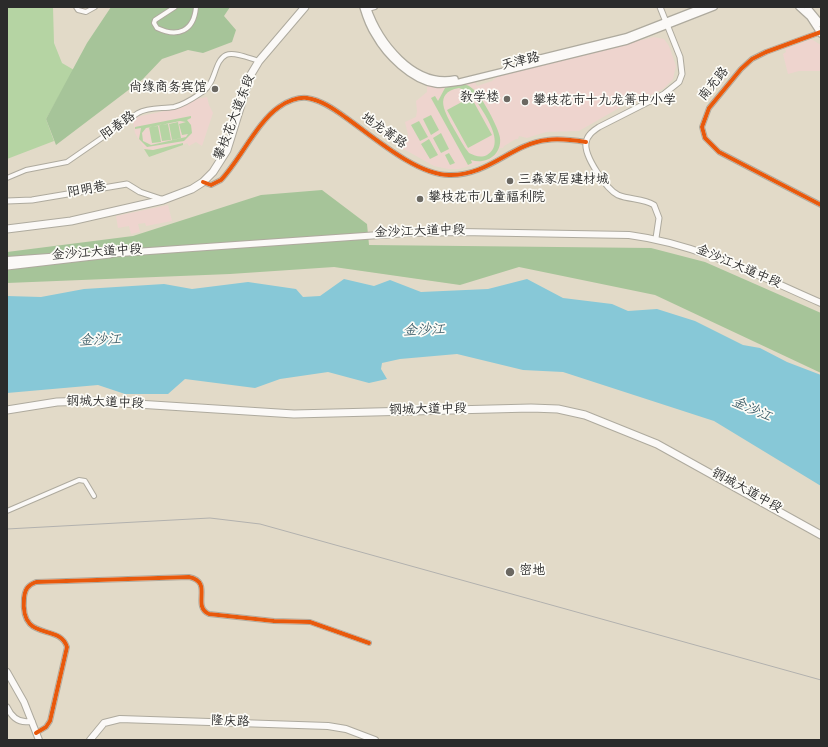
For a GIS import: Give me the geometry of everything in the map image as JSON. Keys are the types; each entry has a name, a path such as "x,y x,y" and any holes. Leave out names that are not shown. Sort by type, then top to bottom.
{"highway":[{"name":"攀枝花大道东段","path":"7,229 72,220 163,200 192,189 203,182 217,167 227,150 243,94 258,61 300,7"},
{"name":"攀枝花大道东段","path":"7,225 63,219 155,198 187,188 209,171 222,148 246,75 305,7"},
{"path":"7,266 110,254"},
{"name":"钢城大道中段","path":"7,410 57,402 90,401 294,414 531,408 558,409 598,420 657,444 821,535"}],"main road":[{"name":"天津路","path":"366,8 379,33 397,56 420,74 440,80 459,78 612,41 667,24 702,7"},
{"path":"667,24 714,7"},
{"path":"799,7 810,17 821,32"},
{"path":"807,7 821,24"},
{"name":"金沙江大道中段","path":"110,254 353,235 461,232 598,233 656,238 682,245 720,259 821,304"},
{"name":"金沙江大道中段","path":"7,260 83,256"},
{"path":"7,672 24,702 39,740"},
{"name":"隆庆路","path":"90,740 104,722 120,719 328,726 346,729 375,740"}],"street":[{"path":"76,7 78,10 86,12 95,7"},
{"path":"175,7 156,20 154,23 157,28 174,33 184,30 193,21 196,7"},
{"path":"366,8 375,7"},
{"path":"656,238 659,218 654,205 642,200 623,197 610,189 589,159 586,142 590,134 599,127 664,94 679,82 682,66 660,7"},
{"name":"南充路","path":"821,32 766,52 752,59 741,69 709,108 702,127 705,138 719,152 821,206"},
{"name":"阳春路","path":"7,178 26,170 68,162 138,113 149,109 176,106 192,100 211,84 220,62 227,55 232,54 258,61"},
{"name":"地龙箐路","path":"203,182 211,185 221,180 266,119 279,107 294,99 307,98 322,102 412,164 429,172 447,176 466,174 484,169 527,146 546,140 566,139 586,142"},
{"name":"阳明巷","path":"7,200 32,200 127,184 155,198 163,200"},
{"path":"7,511 82,480 88,483 94,496"},
{"path":"36,733 46,727 50,721 67,647 63,639 34,628 27,620 24,600 25,590 30,584 36,582 195,578 200,582 202,590 201,607 204,612 209,614 274,621 310,622 369,643"},
{"path":"7,707 14,718 20,721 32,721"}],"shaded area":[{"name":"攀枝花市十九龙箐中小学","path":"654,37 664,39 669,46 676,66 673,79 663,89 630,105 626,104 579,131 546,132 527,138 519,136 518,139 504,146 503,148 500,148 496,156 487,161 459,169 448,169 434,166 400,147 406,141 408,135 405,122 416,117 416,101 427,92 427,86 437,87 473,79 477,86 492,81 503,72"},
{"path":"811,39 821,45 820,71 799,71 788,74 783,54 786,52 785,49"},
{"path":"207,97 213,113 202,146 196,142 189,146 187,143 149,157 135,133 133,121 136,117 179,108 196,99"},
{"path":"168,205 172,221 146,226 145,223 138,224 140,232 131,234 129,226 118,228 116,216"}],"green space":[{"path":"7,7 53,7 54,43 62,63 74,70 46,119 54,141 7,159"},
{"path":"111,7 230,7 224,16 236,30 232,42 203,53 188,50 162,59 143,79 56,145 46,119 87,43"},
{"path":"459,83 465,84 476,92 485,105 500,138 500,144 496,154 492,157 482,161 471,160 472,163 468,165 431,98 435,96 438,101 445,88","holes":["459,88 470,92 482,109 494,134 495,143 493,150 485,156 478,156 469,153 451,123 443,105 443,99 446,94 451,91"]},
{"path":"471,97 492,135 468,148 447,110"},
{"path":"431,115 439,130 431,135 423,119"},
{"path":"191,116 191,118 187,120 191,125 192,133 184,141 147,147 139,139 141,128 135,129 135,127","holes":["180,121 186,122 179,124 182,135 188,134 186,137 151,145 143,141 142,133 146,128"]},
{"path":"419,121 428,137 420,141 411,125"},
{"path":"178,122 181,138 172,140 169,124"},
{"path":"168,124 171,140 162,141 159,125"},
{"path":"158,126 161,142 152,143 149,127"},
{"path":"441,133 449,149 441,153 433,138"},
{"path":"429,139 438,155 430,159 421,144"},
{"path":"183,143 183,145 149,157 144,149 153,150"},
{"path":"449,153 455,163 450,165 445,155"},
{"path":"322,190 367,224 369,245 651,248 705,262 821,313 821,373 655,295 519,267 460,285 334,267 230,274 7,283 7,252 133,236 261,195"}],"water":[{"name":"金沙江","path":"344,279 374,286 390,280 421,292 488,289 527,279 563,298 612,304 628,311 657,309 695,321 743,345 760,348 787,362 821,375 821,486 714,421 563,372 523,370 457,354 400,359 382,363 381,369 387,379 369,383 328,372 280,379 255,388 185,379 168,394 125,394 98,385 7,393 7,296 41,297 84,289 164,284 192,289 248,282 296,289 303,297 320,296"}],"railway":[{"path":"7,529 210,518 260,524 821,680"}],"cycle path":[{"path":"821,32 766,52 752,59 741,69 709,108 702,127 705,138 719,152 821,205"},
{"path":"203,182 211,185 221,180 263,122 285,103 300,98 312,99 327,105 394,153 422,168 436,173 449,175 476,171 522,147 547,140 562,139 586,142"},
{"path":"36,733 46,727 50,721 67,647 63,640 56,635 34,627 28,622 24,612 24,595 27,588 36,582 189,577 196,580 200,584 202,589 202,606 209,614 274,621 310,622 369,643"}],"place":[{"name":"尚缘商务宾馆","path":"215,89"},
{"name":"教学楼","path":"507,99"},
{"name":"攀枝花市十九龙箐中小学","path":"525,102"},
{"name":"三森家居建材城","path":"510,181"},
{"name":"攀枝花市儿童福利院","path":"420,199"},
{"name":"密地","path":"510,572"}]}
